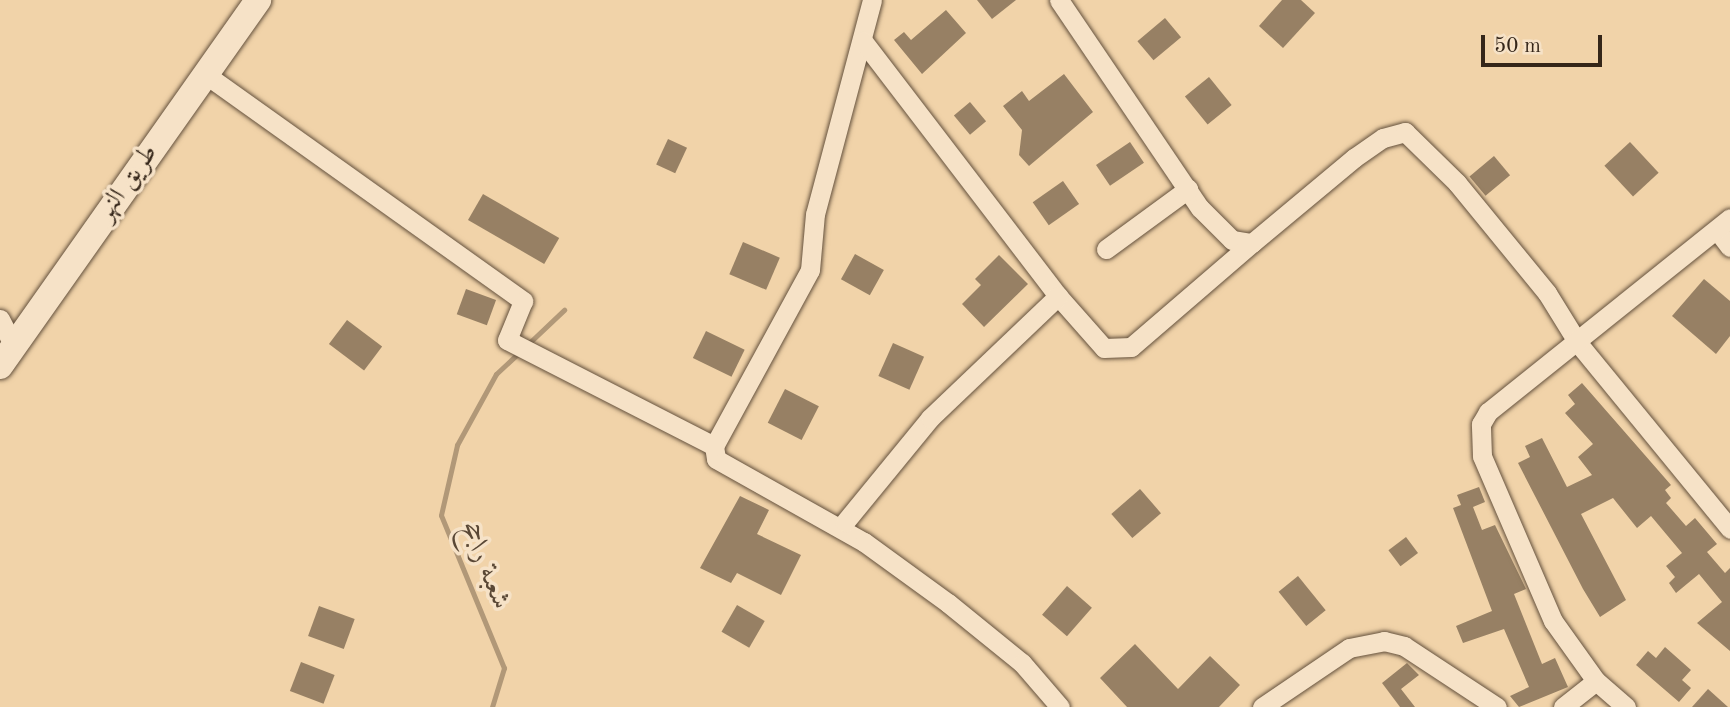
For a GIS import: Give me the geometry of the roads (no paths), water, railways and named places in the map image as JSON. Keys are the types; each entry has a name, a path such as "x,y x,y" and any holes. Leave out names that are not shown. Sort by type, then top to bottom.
{"main road":[{"name":"طريق النهر","path":"7,356 258,0"}],"street":[{"path":"872,0 815,214 810,270 714,446 716,459 864,542 948,603 1021,663 1060,707"},
{"path":"1059,0 1188,189 1232,240 1252,243"},
{"path":"863,41 1058,296 1098,344 1131,348 1354,158 1383,138 1405,132 1457,183 1547,293 1578,342 1730,528"},
{"path":"205,75 523,300 507,340 714,446"},
{"path":"1106,249 1188,189"},
{"path":"1626,707 1596,681 1553,621 1479,440 1488,412 1723,224 1730,247"},
{"path":"845,522 930,418 1058,296"},
{"path":"0,319 7,356"},
{"path":"1262,707 1349,648 1384,641 1404,646 1497,707"},
{"path":"1563,707 1596,681"}],"waterway":[{"name":"شعبة راجح","path":"528,344 564,310"},
{"name":"شعبة راجح","path":"492,707 504,668 441,515 457,445 496,374 521,351"}]}
